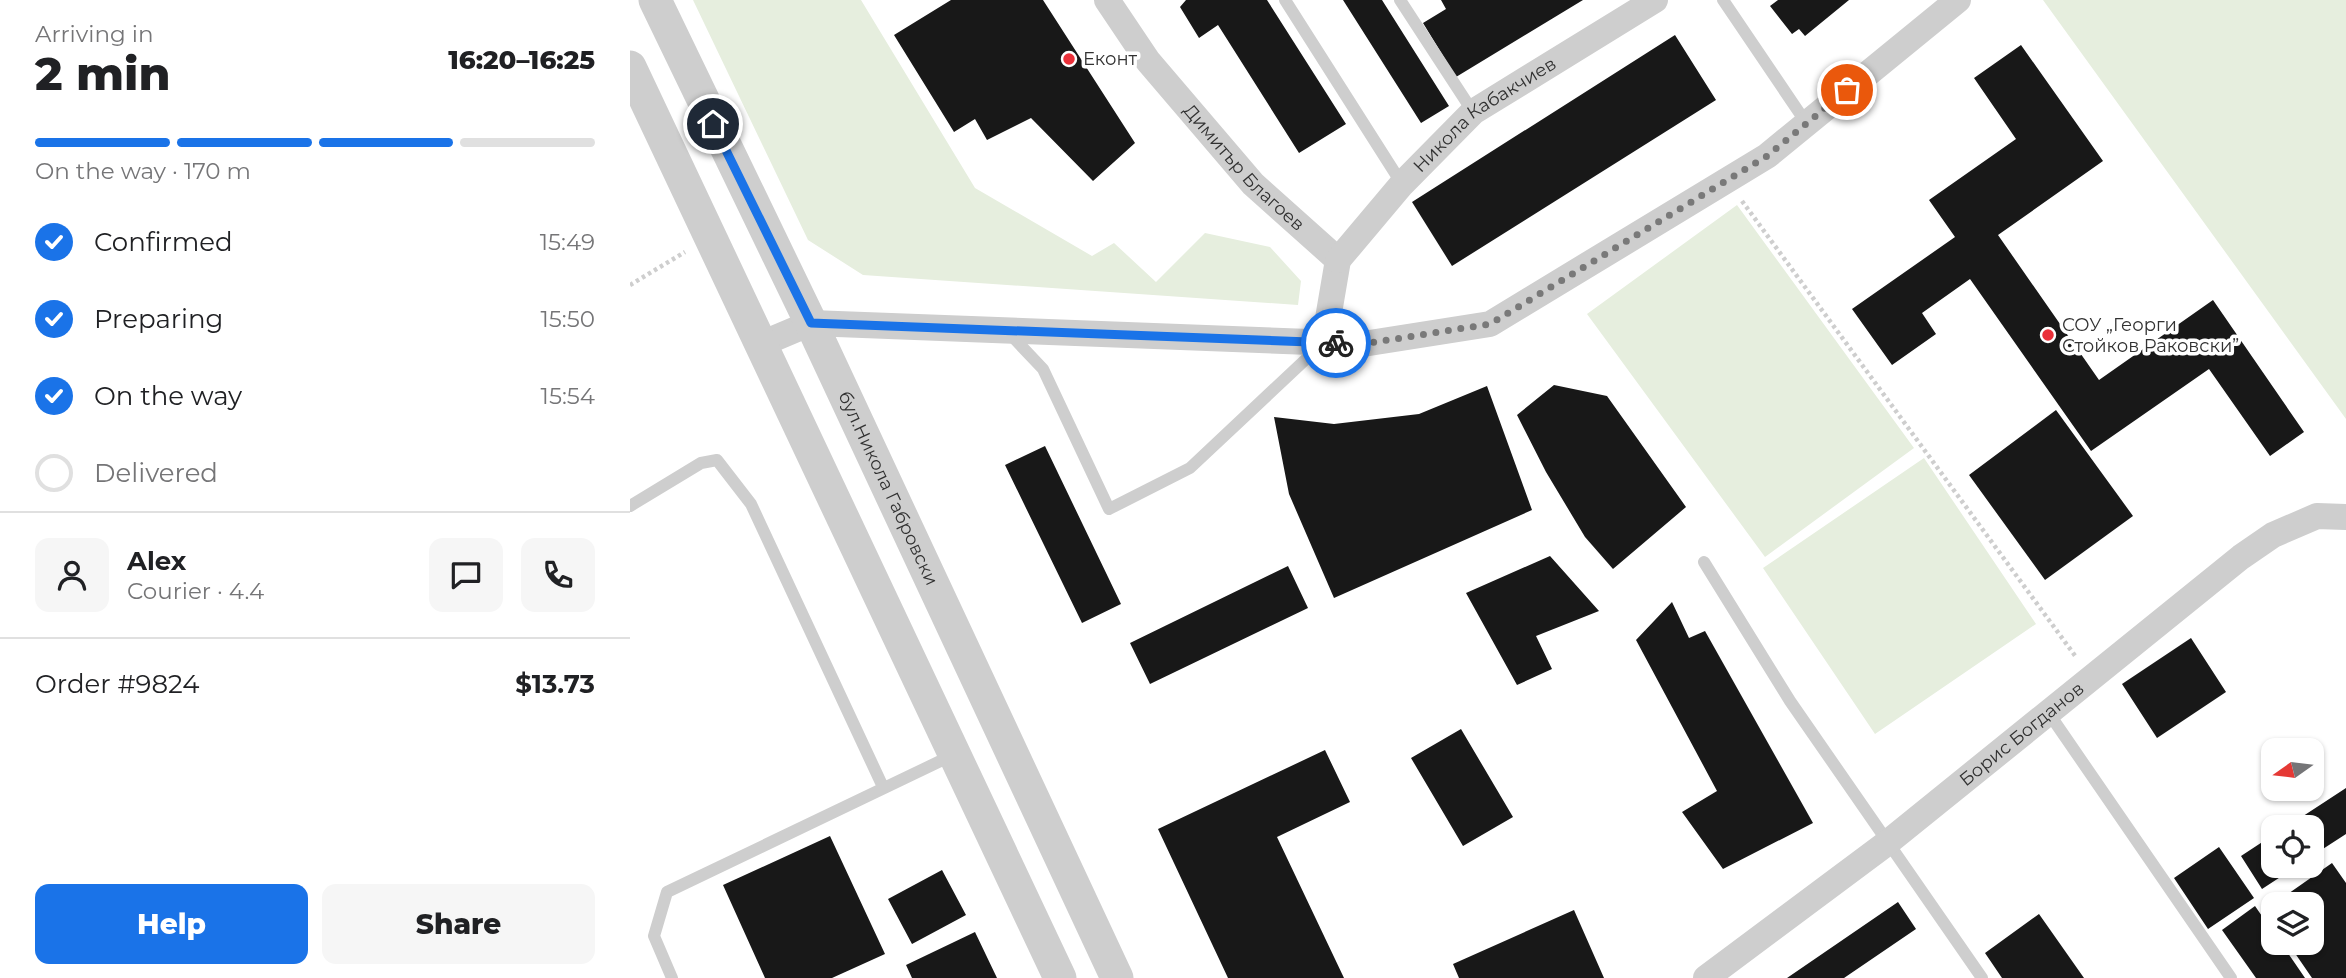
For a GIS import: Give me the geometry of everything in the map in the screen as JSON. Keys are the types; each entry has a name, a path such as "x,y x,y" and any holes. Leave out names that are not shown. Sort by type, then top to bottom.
{"street":[{"name":"бул.Никола Габровски","path":"654,0 811,323 1117,978"},
{"name":"Димитър Благоев","path":"1107,0 1148,61 1253,184 1338,260"},
{"name":"Никола Кабакчиев","path":"1338,260 1402,184 1473,112 1655,0"},
{"path":"759,345 811,323 1363,344 1490,324 1767,156 1958,0"},
{"path":"630,67 1060,978"},
{"path":"1324,342 1338,260"},
{"name":"Борис Богданов","path":"1706,978 1887,843 2091,677 2273,536 2317,516 2346,517"}],"lane":[{"path":"1285,0 1402,184"},
{"path":"1400,0 1473,112"},
{"path":"1723,0 1807,124"},
{"path":"1007,331 1043,369 1109,509 1189,468 1324,342"},
{"path":"630,506 701,463 717,460 751,504 883,787"},
{"path":"1704,562 1790,701 1982,978"},
{"path":"2048,712 2231,978"},
{"path":"672,978 654,936 667,892 954,754"}],"path":[{"path":"1727,180 2091,677"},
{"path":"630,285 688,250"}],"green space":[{"path":"693,0 861,0 975,188 1092,256 1114,243 1156,282 1205,233 1270,247 1301,281 1298,305 863,275 808,240"},
{"path":"2043,0 2346,0 2346,419"},
{"path":"1737,205 1914,448 1765,557 1587,314"},
{"path":"1924,458 2036,624 1875,734 1763,568"}],"building":[{"path":"951,0 1043,0 1135,143 1093,181 1031,118 987,140 975,119 954,132 894,35"},
{"path":"1186,0 1267,0 1346,124 1299,153 1218,25 1199,38 1180,7"},
{"path":"1343,0 1382,0 1449,106 1421,123"},
{"path":"1441,0 1583,0 1456,77 1423,23 1446,9"},
{"path":"1778,0 1849,0 1805,36 1799,29 1792,34 1770,6"},
{"path":"1675,35 1716,100 1452,266 1412,202"},
{"path":"2021,45 2103,161 1998,235 2099,380 2213,300 2304,432 2270,456 2209,369 2091,451 1970,279 1922,313 1936,334 1892,365 1852,309 1955,237 1929,200 2016,139 1974,78"},
{"path":"1554,385 1607,396 1686,507 1613,569 1585,537 1546,472 1517,415"},
{"path":"1487,386 1532,510 1334,598 1289,494 1274,417 1334,424 1419,414"},
{"path":"2056,410 2133,516 2045,580 1969,475"},
{"path":"1045,446 1121,604 1082,623 1005,465"},
{"path":"1550,556 1599,611 1536,636 1552,669 1517,685 1466,593"},
{"path":"1288,566 1308,608 1150,684 1130,643"},
{"path":"1672,602 1689,638 1705,631 1813,823 1723,869 1682,812 1717,791 1636,640"},
{"path":"2191,638 2226,692 2157,738 2122,684"},
{"path":"1461,729 1513,817 1463,846 1411,758"},
{"path":"1325,750 1350,802 1277,837 1344,978 1228,978 1158,829"},
{"path":"2346,788 2346,834 2324,848 2324,815 2305,815"},
{"path":"830,836 885,954 832,978 765,978 723,885"},
{"path":"2261,843 2261,878 2279,878 2262,889 2241,856"},
{"path":"2219,847 2254,898 2208,929 2174,878"},
{"path":"2332,863 2346,883 2346,978 2312,978 2296,955 2324,955 2324,892 2291,892 2311,878 2324,878 2324,869"},
{"path":"942,870 966,915 912,944 888,899"},
{"path":"1898,902 1916,929 1844,978 1787,978"},
{"path":"2255,906 2261,915 2261,955 2289,955 2305,978 2256,978 2222,930"},
{"path":"1574,910 1604,978 1459,978 1453,964"},
{"path":"2039,914 2084,978 2002,978 1985,953"},
{"path":"975,932 997,978 912,978 906,965"}],"way so far":[{"path":"1336,343 1363,344 1490,324 1767,156 1847,90"}],"place":[{"name":"Еконт","path":"1069,59"},
{"name":"СОУ „Георги Стойков Раковски”","path":"2048,335"}],"route":[{"path":"713,124 811,323 1336,343"}]}
